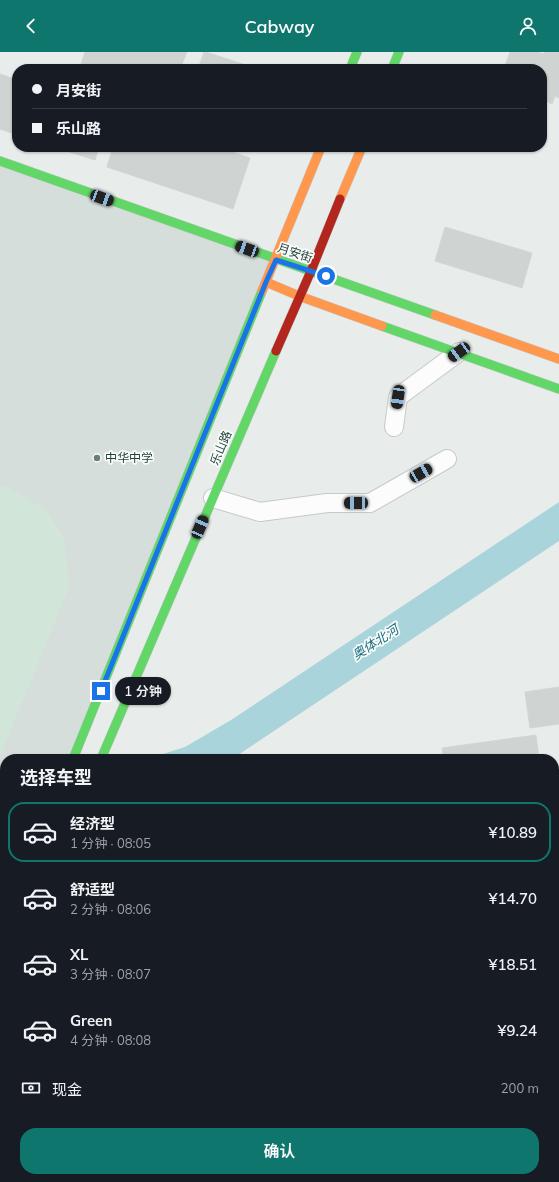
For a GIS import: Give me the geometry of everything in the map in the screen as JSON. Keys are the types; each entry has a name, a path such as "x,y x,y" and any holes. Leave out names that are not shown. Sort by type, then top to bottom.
{"street":[{"path":"352,64 356,52"},
{"path":"394,64 399,52"},
{"name":"乐山路","path":"75,754 319,152"},
{"name":"乐山路","path":"103,754 311,271 360,152"},
{"name":"月安街","path":"0,161 559,359"},
{"path":"266,282 299,296 559,388"},
{"path":"394,427 398,397 459,352"},
{"path":"213,498 260,512 327,503 370,503 447,458"}],"shaded area":[{"name":"中华中学","path":"0,161 276,260 73,754 0,754"}],"green space":[{"path":"0,486 10,488 47,511 64,538 69,587 0,754"}],"water":[{"name":"奥体北河","path":"559,502 559,541 240,754 163,754 185,747 231,720"}],"building":[{"path":"85,52 187,52 182,64 81,64"},
{"path":"204,52 206,52 243,64 200,64"},
{"path":"510,52 538,52 543,54 545,52 559,52 559,98 555,96 552,104 547,102 547,64 506,64"},
{"path":"0,74 12,78 12,133 0,129"},
{"path":"70,152 97,152 95,160"},
{"path":"112,152 232,152 250,158 233,209 107,167"},
{"path":"445,227 532,253 522,288 435,261"},
{"path":"559,687 559,724 530,728 525,692"},
{"path":"536,735 538,754 443,754 442,748"}],"traffic: fast":[{"path":"352,64 357,52"},
{"path":"394,64 399,52"},
{"path":"0,161 435,315"},
{"path":"75,754 262,291"},
{"path":"382,326 559,389"},
{"path":"103,754 276,351"}],"traffic: slow":[{"path":"262,291 319,152"},
{"path":"340,199 360,152"},
{"path":"266,282 299,296 382,326"},
{"path":"435,315 559,359"}],"traffic: jam":[{"path":"276,351 311,271 340,199"}],"place":[{"name":"中华中学","path":"97,458"}],"route":[{"path":"101,691 276,260 326,276"}]}
